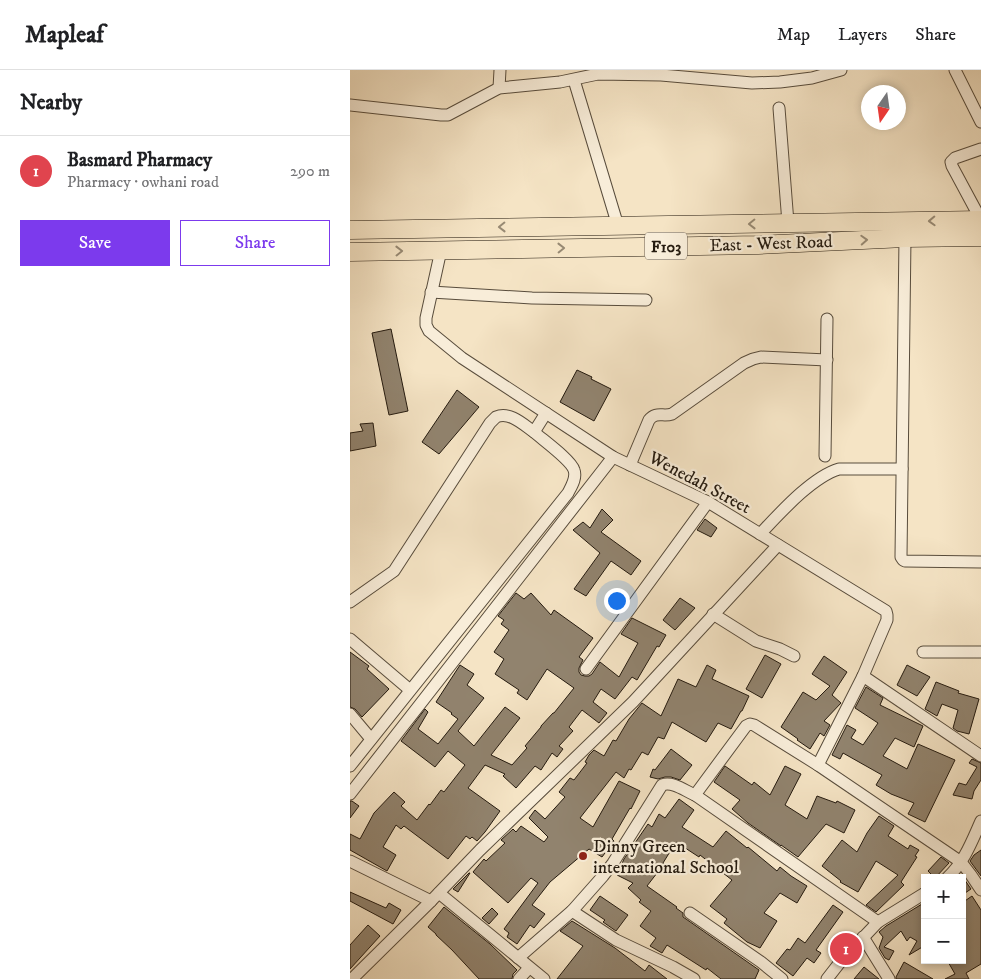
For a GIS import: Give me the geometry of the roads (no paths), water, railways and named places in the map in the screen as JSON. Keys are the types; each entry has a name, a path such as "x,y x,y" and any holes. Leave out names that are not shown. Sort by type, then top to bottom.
{"main road":[{"name":"East - West Road","path":"350,230 503,226 981,220"},
{"name":"East - West Road","path":"350,252 758,245 905,238 981,237"}],"street":[{"path":"499,88 500,70"},
{"path":"350,105 441,116 448,115 499,88 574,80 598,72 662,72 752,83 812,78 840,70"},
{"path":"955,70 981,122"},
{"path":"574,80 618,226"},
{"path":"779,108 788,223"},
{"path":"981,149 955,158 951,162 981,220"},
{"path":"905,238 901,557 905,562 981,562"},
{"name":"Wenedah Street","path":"441,250 431,292 426,325 429,331 462,358 613,457 708,502 886,611 887,620 818,765"},
{"path":"431,292 532,298 646,300"},
{"path":"825,456 827,319"},
{"path":"630,465 652,416 672,414 744,363 753,359 767,357 827,360"},
{"path":"534,432 546,413"},
{"path":"350,602 394,571 490,423 497,417 508,416 520,422 568,461 574,470 572,485 568,493 350,766"},
{"path":"350,794 613,457"},
{"path":"760,534 791,502 830,472 839,469 902,469"},
{"path":"586,668 708,502"},
{"path":"352,979 480,850 633,702 778,545"},
{"path":"713,614 756,641 794,656"},
{"path":"350,639 410,690"},
{"path":"923,652 981,652"},
{"path":"862,676 981,756"},
{"path":"350,714 371,739"},
{"path":"695,795 746,726 754,725 818,765 961,862 981,890"},
{"path":"518,958 572,911 604,876 662,785 666,784 671,784 695,795 878,922"},
{"path":"950,874 970,848 981,821"},
{"path":"350,861 435,897 544,979"},
{"path":"827,979 841,961 878,922 921,895"},
{"path":"572,911 616,940 694,979"},
{"path":"690,913 761,962 782,979"},
{"path":"863,937 889,979"},
{"path":"519,979 529,968"}],"place":[{"name":"Dinny Green international School","path":"583,856"},
{"name":"Basmard Pharmacy","path":"846,949"}]}
